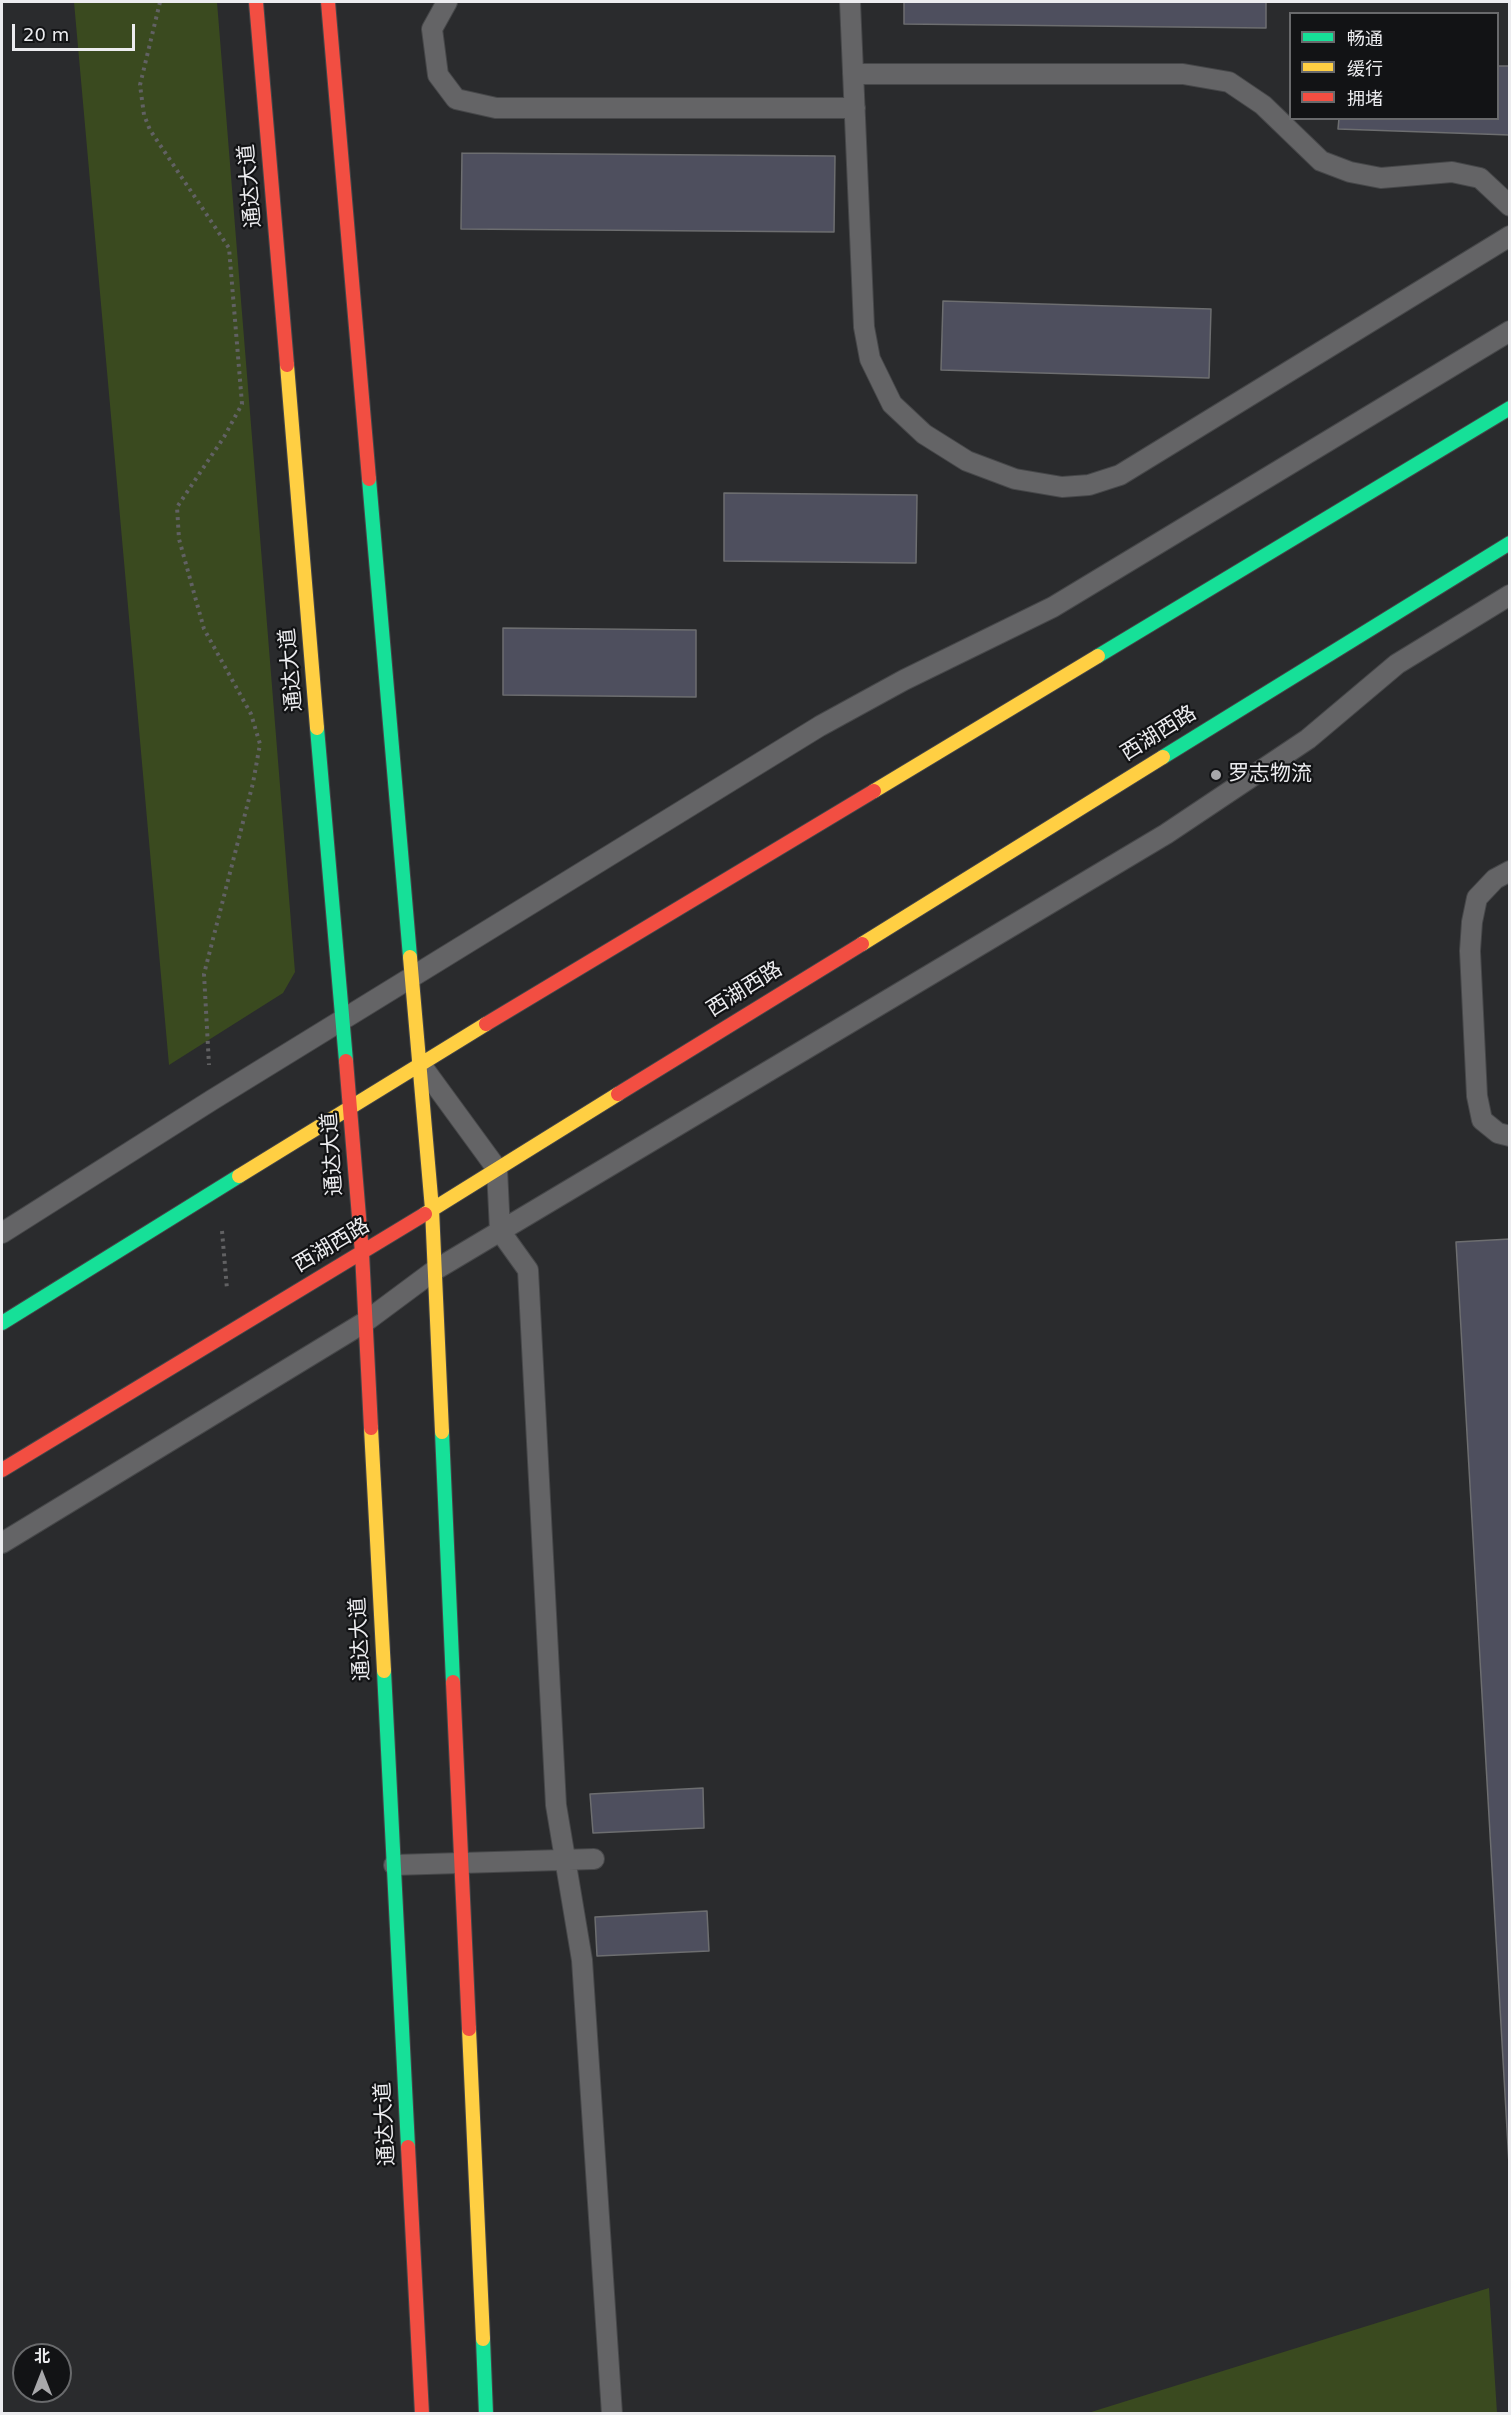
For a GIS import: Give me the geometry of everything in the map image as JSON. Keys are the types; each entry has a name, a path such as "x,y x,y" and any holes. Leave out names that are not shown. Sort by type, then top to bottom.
{"main road":[{"name":"通达大道","path":"256,2 344,1018 362,1253 422,2414"},
{"path":"328,2 432,1209 486,2414"},
{"path":"2,1323 420,1064 1509,408"},
{"name":"西湖西路","path":"2,1470 362,1253 1509,543"}],"lane":[{"path":"447,2 432,29 438,75 456,99 496,108 855,108"},
{"path":"850,2 864,327 870,359 892,404 924,434 967,461 1015,479 1062,487 1089,485 1120,475 1509,236"},
{"path":"853,74 1183,74 1229,82 1263,105 1321,161 1350,172 1381,178 1452,172 1480,178 1509,206"},
{"path":"2,1233 344,1018 820,726 904,680 1053,607 1509,331"},
{"path":"2,1543 365,1322 435,1270 1166,834 1308,740 1396,664 1509,595"},
{"path":"1509,871 1496,879 1477,898 1472,922 1470,951 1477,1096 1482,1120 1498,1132 1509,1136"},
{"path":"420,1064 497,1169 500,1231 528,1270 556,1805 582,1960 612,2414"},
{"path":"394,1865 594,1859"}],"path":[{"path":"160,2 140,85 144,115 150,130 229,248 242,404 224,437 177,507 179,539 204,629 251,714 260,744 253,783 204,974 204,1011 212,1100"},
{"path":"219,1189 231,1332"}],"green space":[{"path":"74,2 217,2 295,972 283,993 169,1065"},
{"path":"1489,2288 1497,2413 1088,2413"}],"building":[{"path":"904,2 1266,2 1266,28 904,24"},
{"path":"1499,66 1510,66 1510,135 1338,129 1339,120 1499,120"},
{"path":"462,153 835,156 834,232 461,229"},
{"path":"943,301 1211,309 1209,378 941,370"},
{"path":"724,493 917,495 916,563 724,561"},
{"path":"503,628 696,630 696,697 503,695"},
{"path":"1510,1239 1510,2164 1509,2164 1456,1242"},
{"path":"703,1788 704,1828 593,1833 590,1794"},
{"path":"707,1911 709,1951 597,1956 595,1917"}],"traffic: fast":[{"path":"1098,656 1510,408"},
{"path":"369,479 410,957"},
{"path":"1163,757 1510,543"},
{"path":"317,728 346,1061"},
{"path":"2,1323 239,1176"},
{"path":"442,1432 453,1682"},
{"path":"384,1671 408,2147"},
{"path":"483,2339 486,2414"}],"traffic: slow":[{"path":"287,365 317,728"},
{"path":"874,791 1098,656"},
{"path":"862,944 1163,757"},
{"path":"410,957 432,1209 442,1432"},
{"path":"239,1176 486,1024"},
{"path":"425,1214 618,1094"},
{"path":"371,1428 384,1671"},
{"path":"469,2029 483,2339"}],"traffic: jam":[{"path":"256,2 287,365"},
{"path":"328,2 369,479"},
{"path":"486,1024 874,791"},
{"path":"618,1094 862,944"},
{"path":"346,1061 362,1253 371,1428"},
{"path":"2,1470 425,1214"},
{"path":"453,1682 469,2029"},
{"path":"408,2147 422,2414"}],"place":[{"name":"罗志物流","path":"1216,775"}]}
